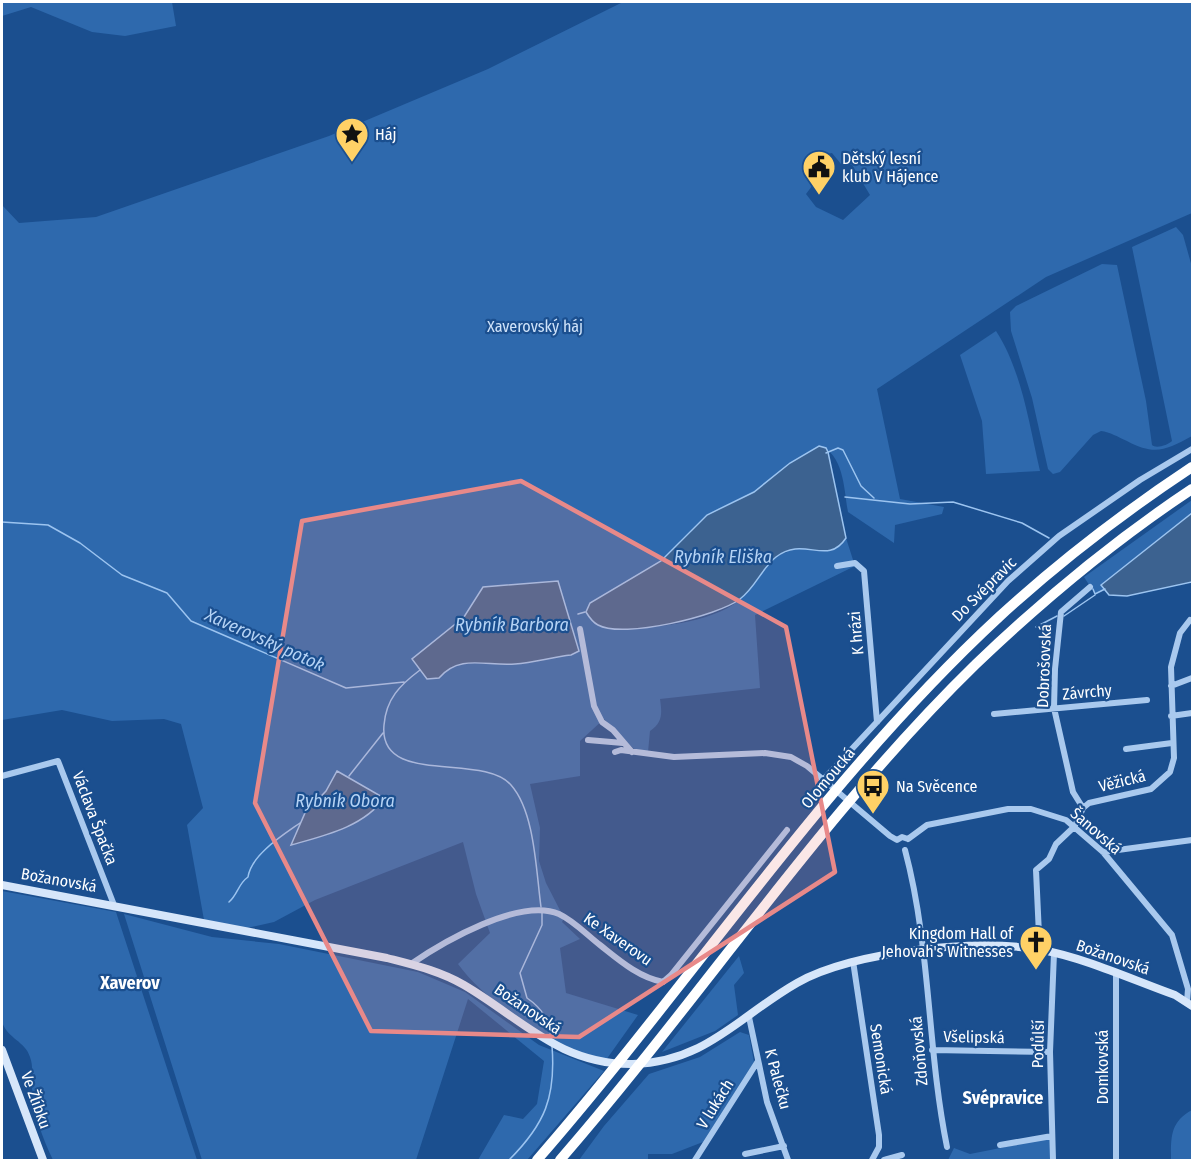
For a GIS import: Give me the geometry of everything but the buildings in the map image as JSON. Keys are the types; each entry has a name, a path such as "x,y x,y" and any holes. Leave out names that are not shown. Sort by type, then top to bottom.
{"highway":[{"name":"Olomoucká","path":"537,1161 813,818 901,717 998,618 1044,577 1148,496 1192,466"},
{"name":"Olomoucká","path":"560,1161 828,829 938,703 975,665 1064,585 1159,511 1192,489"}],"street":[{"name":"Do Svépravic","path":"826,782 877,722 978,612 1059,536 1140,480 1192,449"},
{"name":"K hrázi","path":"837,566 855,563 864,571 877,722"},
{"name":"Dobrošovská","path":"1083,808 1073,792 1054,708 1057,633 1061,612 1089,587"},
{"name":"Věžická","path":"1083,808 1089,803 1140,792 1162,782 1173,765 1171,686 1176,646 1190,620"},
{"path":"580,629 594,706 602,722 633,752"},
{"path":"1171,686 1192,678"},
{"name":"Závrchy","path":"994,714 1147,700"},
{"path":"1171,716 1192,712"},
{"path":"588,740 619,741 626,744"},
{"name":"Věžická","path":"1126,749 1172,743"},
{"path":"615,752 618,750 674,757 774,753 799,761 897,840 898,847 905,849 909,844 908,839 902,837 897,840"},
{"name":"Václava Špačka","path":"2,776 58,761 114,905"},
{"path":"1039,935 1036,870 1049,859 1056,844 1075,826 1083,808"},
{"name":"Šanovská","path":"908,839 927,825 1008,809 1031,809 1056,815 1075,826 1103,852 1172,934 1190,1004"},
{"name":"Ke Xaverovu","path":"411,964 429,951 493,921 525,910 541,910 560,915 636,973 663,982 672,975 787,830"},
{"path":"1103,852 1192,840"},
{"name":"Zdoňovská","path":"905,849 914,884 924,951 937,1099 947,1147"},
{"name":"Božanovská","path":"2,885 114,905 433,970 463,984 552,1045 586,1058 608,1062 653,1062 692,1053 721,1037 797,983 853,961 924,951 993,946 1054,953 1175,995 1190,1004"},
{"name":"Podůlší","path":"1053,1161 1050,1052 1054,953"},
{"name":"Semonická","path":"853,961 879,1135 879,1148 874,1160"},
{"name":"Domkovská","path":"1116,974 1116,1161"},
{"name":"K Palečku","path":"749,1017 767,1102 788,1161"},
{"name":"Ve Žlíbku","path":"2,1050 43,1161"},
{"name":"Všelipská","path":"932,1050 1050,1052"},
{"name":"V lukách","path":"695,1161 758,1061"},
{"path":"1000,1145 1052,1136"},
{"path":"745,1154 784,1146"},
{"path":"884,1161 902,1155"}],"highlighted area":[{"path":"521,481 786,627 835,872 579,1037 371,1031 255,803 302,521"}],"green space":[{"path":"2,2 172,2 176,26 125,36 92,32 31,7 2,16"},
{"name":"Xaverovský háj","path":"623,2 1192,2 1192,213 1046,277 877,389 900,499 944,507 942,514 895,525 894,543 848,512 844,483 838,464 834,456 819,446 790,463 754,492 707,515 661,561 590,603 586,612 600,627 635,628 676,624 696,620 731,606 744,596 775,558 797,548 809,547 830,551 846,538 855,566 755,615 760,688 660,699 661,717 650,731 648,752 634,749 604,719 580,741 580,776 530,784 540,828 539,861 546,883 564,918 562,922 580,939 560,948 566,993 638,1015 606,1060 565,1047 537,1031 493,1000 458,964 490,933 476,894 463,842 315,900 274,922 247,928 204,920 187,825 203,808 181,724 164,719 112,721 62,710 2,720 2,205 19,223 96,217 329,136 488,69","holes":["832,153 841,164 852,165 870,195 843,220 816,207 806,194 821,174 827,154","558,582 579,651 571,655 522,663 465,663 447,670 439,678 413,659 464,617 483,587","337,771 384,798 291,844 305,813 326,791"]},
{"path":"1176,227 1183,235 1192,267 1192,436 1167,448 1153,450 1145,449 1101,431 1093,435 1060,472 1053,474 1048,469 1032,398 1011,331 1010,312 1016,306 1102,264 1117,265 1146,401 1152,445 1159,447 1168,444 1172,441 1132,247"},
{"path":"996,331 1018,380 1040,471 986,474 982,421 960,355"},
{"path":"1192,500 1192,513 1101,586 1104,590 1095,594 1084,577"},
{"path":"2,891 116,912 197,1160 53,1160 36,1116 30,1057 2,1022"},
{"path":"124,914 212,937 279,944 418,972 465,992 539,1045 604,1071 527,1160 478,1160 504,1115 523,1119 537,1104 544,1061 468,999 416,1160 202,1160"},
{"path":"739,956 744,973 734,985 738,1015 715,1031 662,1052"},
{"path":"740,1032 749,1035 754,1062 703,1142 672,1154 648,1154 648,1160 579,1160 604,1126 649,1074 700,1057"},
{"path":"1192,1110 1192,1160 1171,1160 1173,1131 1179,1120"},
{"path":"1050,1138 1050,1160 948,1160 954,1148 970,1154"}],"water":[{"name":"Rybník Eliška","path":"819,446 826,448 828,452 846,538 839,546 823,551 796,549 786,551 771,562 740,599 729,606 692,618 648,627 610,629 598,625 590,618 586,612 590,603 661,561 707,515 754,492 790,463"},
{"path":"1192,513 1192,582 1127,596 1109,595 1101,585"},
{"name":"Rybník Barbora","path":"558,581 579,651 571,655 522,663 465,663 447,670 439,678 427,679 412,659 464,617 483,587"},
{"name":"Rybník Obora","path":"337,771 384,798 376,808 354,823 329,834 291,845 305,813 326,791"}],"waterway":[{"path":"826,453 838,448 843,450 861,486 874,498"},
{"path":"845,497 910,504 953,502 1022,523 1049,538"},
{"name":"Xaverovský potok","path":"2,522 48,525 80,543 122,575 167,593 191,621 346,688 404,682"},
{"path":"1093,589 1095,594 1105,589"},
{"path":"1064,616 1095,595"},
{"path":"578,614 585,612"},
{"path":"1036,627 1057,616"},
{"path":"420,670 400,687 391,700 384,725 387,744 397,756 414,763 478,770 497,775 511,785 519,797 530,826 541,907"},
{"path":"349,776 383,733"},
{"path":"229,902 248,877 250,869 261,853 300,823"},
{"path":"542,912 542,925 520,973 527,998 544,1015 551,1038"},
{"path":"509,1160 531,1134 546,1109 552,1080 552,1046"}],"place":[{"name":"Háj","path":"352,163"},
{"name":"Dětský lesní klub V Hájence","path":"819,196"},
{"name":"Na Svěcence","path":"873,815"},
{"name":"Kingdom Hall of Jehovah's Witnesses","path":"1036,971"}],"district":[{"name":"Xaverov","path":"130,983"},
{"name":"Svépravice","path":"1003,1098"}]}
